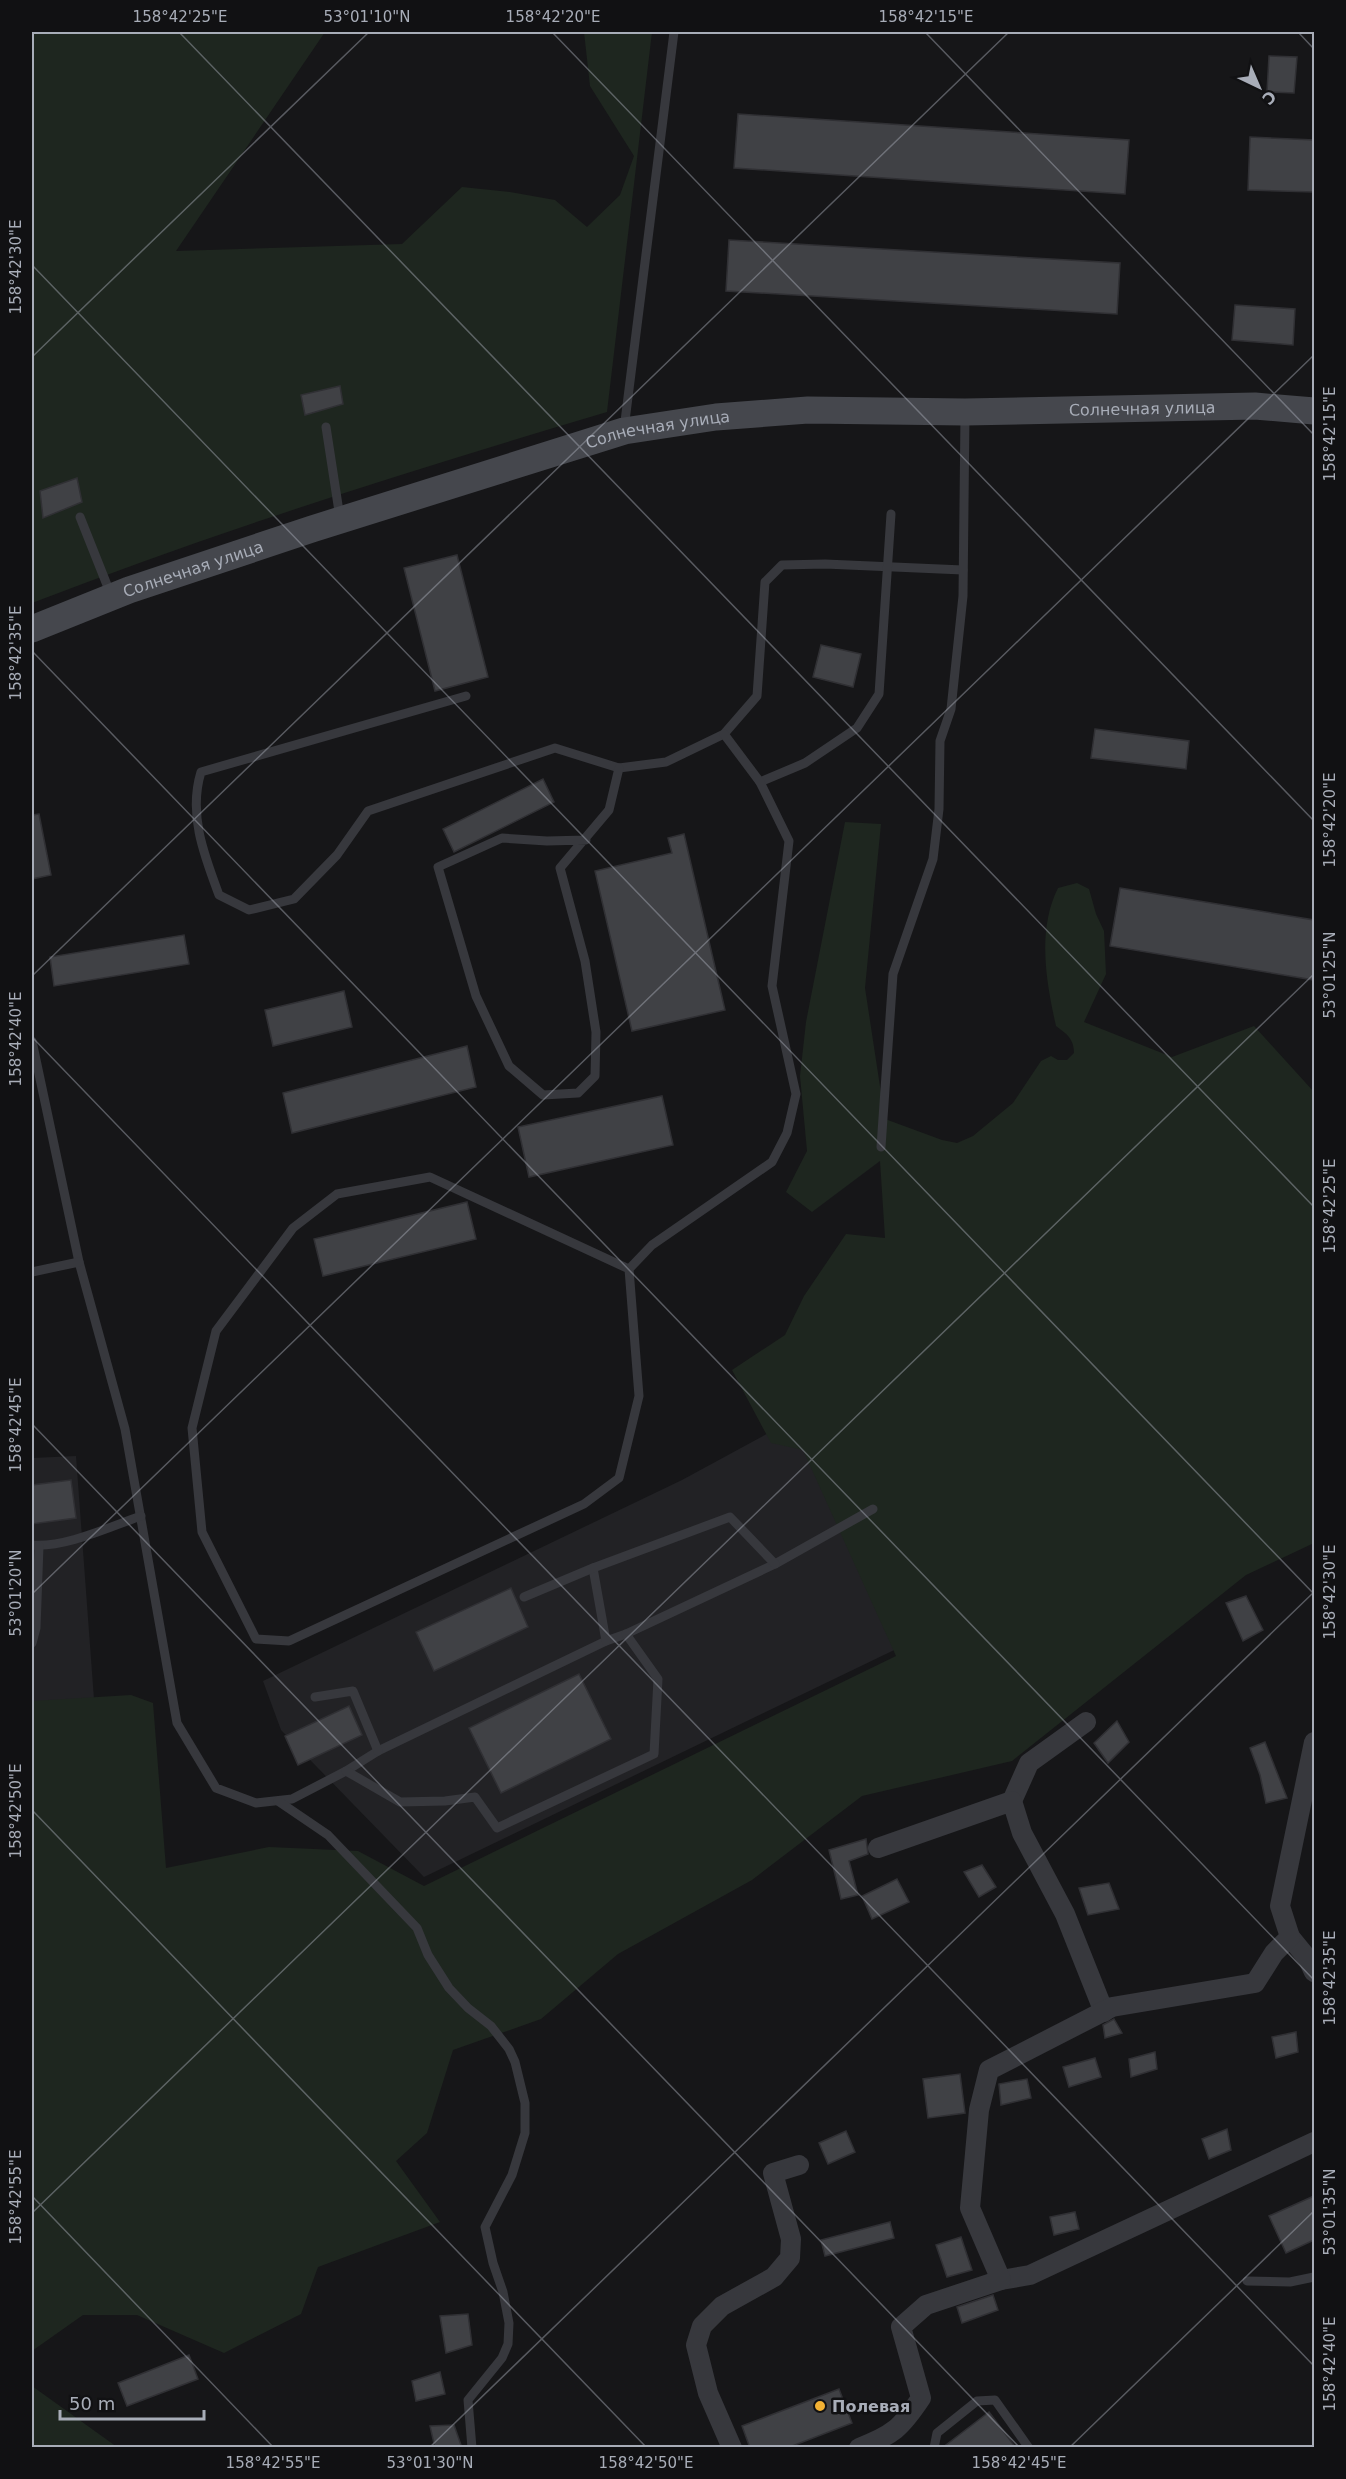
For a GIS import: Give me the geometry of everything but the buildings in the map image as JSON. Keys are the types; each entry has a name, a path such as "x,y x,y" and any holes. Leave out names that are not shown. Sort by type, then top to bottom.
{"street":[{"name":"Солнечная улица","path":"32,629 111,597 340,520 624,431 716,417 808,410 965,412 1255,406 1314,411"},
{"path":"1086,1722 1029,1763 1012,1801 1022,1833 1065,1914 1104,2012"},
{"path":"1314,1742 1280,1906 1290,1937 1308,1959 1314,1972"},
{"path":"878,1848 1012,1801"},
{"path":"1001,2280 970,2208 979,2110 989,2070 1112,2007 1255,1983 1274,1953 1290,1937"},
{"path":"859,2448 881,2443 903,2424 921,2398 901,2327 927,2305 1001,2280 1030,2275 1314,2142"},
{"path":"732,2448 708,2392 696,2345 702,2326 722,2306 774,2277 790,2259 791,2239 773,2173 799,2165"}],"lane":[{"path":"624,431 674,32"},
{"path":"881,1147 893,974 933,859 939,809 940,741 951,709 963,596 965,412"},
{"path":"326,427 340,520"},
{"path":"760,783 806,763 857,728 879,694 891,514"},
{"path":"80,517 111,597"},
{"path":"466,696 201,772 194,792 200,846 219,895 249,910 294,898 337,855 368,811 555,748 619,768 666,762 724,734 757,696 765,582 782,565 825,564 963,570"},
{"path":"629,1269 430,1177 337,1194 292,1228 216,1330 192,1428 202,1532 256,1639 289,1641 584,1503 619,1478 639,1396 629,1269 652,1245 771,1162 787,1133 796,1094 772,986 789,841 760,783 724,734"},
{"path":"586,840 547,841 502,838 438,867 476,996 509,1066 543,1095 578,1093 595,1076 596,1032 585,961 560,868 586,840 609,810 619,768"},
{"path":"32,1041 79,1262 125,1429 177,1723 216,1788 256,1803 292,1799 346,1772 378,1751 606,1641 626,1634 775,1564 873,1509"},
{"path":"32,1272 79,1262"},
{"path":"32,1643 36,1628 35,1545 82,1537 141,1516"},
{"path":"524,1597 593,1568 730,1517 775,1564"},
{"path":"593,1568 606,1641"},
{"path":"346,1772 400,1802 445,1801 475,1797 497,1828 654,1754 658,1679 626,1634"},
{"path":"315,1697 352,1691 378,1751"},
{"path":"278,1801 328,1835 417,1928 428,1955 449,1988 468,2008 491,2026 509,2049 514,2062 525,2103 525,2133 512,2175 485,2227 493,2263 503,2292 509,2323 508,2344 502,2358 468,2400 472,2448"},
{"path":"1247,2281 1290,2282 1314,2277"},
{"path":"934,2448 937,2433 976,2401 995,2400 1029,2448"}],"shaded area":[{"path":"32,32 325,32 176,251 402,244 462,187 555,200 587,227 620,195 634,156 590,86 584,32 652,32 607,412 317,502 32,603"},
{"path":"845,822 881,824 865,988 885,1119 942,1140 957,1143 973,1136 1013,1103 1041,1061 1051,1056 1058,1060 1067,1060 1074,1053 1069,1037 1056,1026 1045,956 1047,921 1058,888 1077,883 1089,889 1096,914 1104,931 1106,974 1084,1022 1172,1057 1254,1026 1314,1092 1314,1543 1246,1575 1012,1761 862,1796 752,1880 618,1954 541,2019 453,2050 427,2133 396,2161 440,2222 318,2267 301,2314 224,2353 137,2315 83,2315 32,2351 32,1701 131,1695 153,1703 166,1868 269,1847 358,1851 424,1886 896,1656 803,1450 771,1443 732,1370 785,1335 804,1296 846,1234 885,1238 880,1161 812,1212 786,1192 807,1151 800,1076 806,1022"},
{"path":"811,1410 917,1639 424,1877 281,1730 263,1681 682,1480"},
{"path":"76,1456 94,1699 32,1702 32,1458"},
{"path":"32,2386 117,2447 32,2447"}],"place":[{"name":"Полевая","path":"820,2406"}]}
